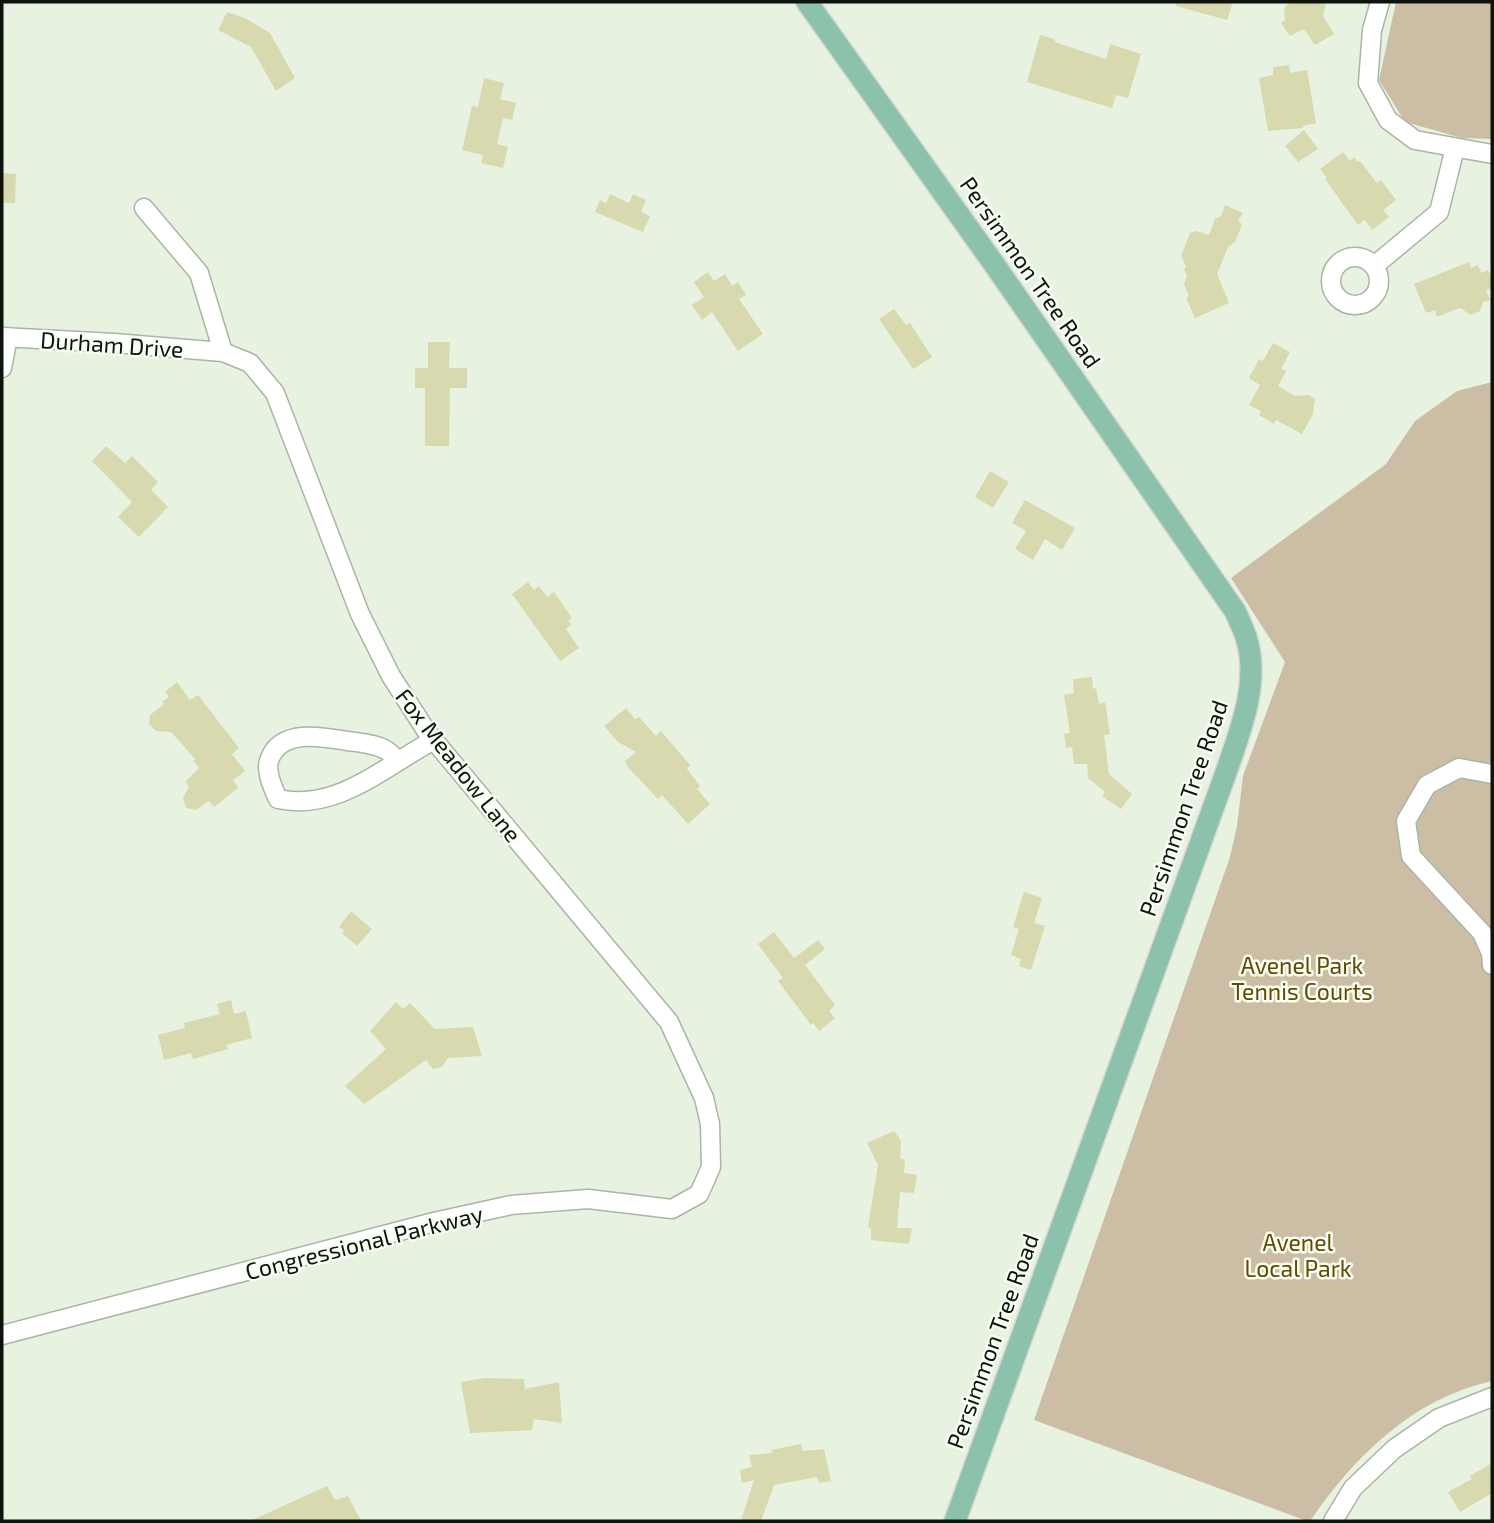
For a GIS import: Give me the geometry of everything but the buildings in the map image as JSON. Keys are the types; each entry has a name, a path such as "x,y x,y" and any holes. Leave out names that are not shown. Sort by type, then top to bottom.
{"main road":[{"name":"Persimmon Tree Road","path":"807,2 1002,275 1235,611 1247,639 1251,676 1244,718 1224,778 955,1521"}],"street":[{"path":"1380,2 1372,30 1368,83 1388,120 1415,140 1492,153"},
{"path":"1374,266 1439,212 1455,148"},
{"path":"144,208 199,273 223,352"},
{"path":"2,368 5,337"},
{"name":"Durham Drive","path":"5,337 223,352"},
{"name":"Fox Meadow Lane","path":"223,352 250,363 275,393 360,614 391,676 434,740 668,1022 704,1098 710,1124 711,1167"},
{"path":"397,761 389,752 365,743 312,736 293,739 277,746 268,760 270,780 278,799 296,803 338,795 369,780 434,740"},
{"path":"1492,775 1459,768 1427,785 1406,821 1411,856 1482,933 1491,953 1492,965"},
{"name":"Congressional Parkway","path":"2,1335 434,1222 511,1205 588,1199 672,1209 699,1195 711,1167"},
{"path":"1333,1521 1353,1488 1394,1449 1439,1418 1492,1397"}],"green space":[{"path":"1396,2 1492,2 1492,139 1462,138 1405,122 1379,80"},
{"name":"Avenel Local Park","path":"1492,382 1492,1381 1436,1401 1388,1433 1346,1474 1310,1521 1307,1521 1034,1420 1230,857 1243,776 1285,662 1231,578 1386,464 1415,421 1457,391"}],"park label":[{"name":"Avenel Park Tennis Courts","path":"1302,978"}]}
